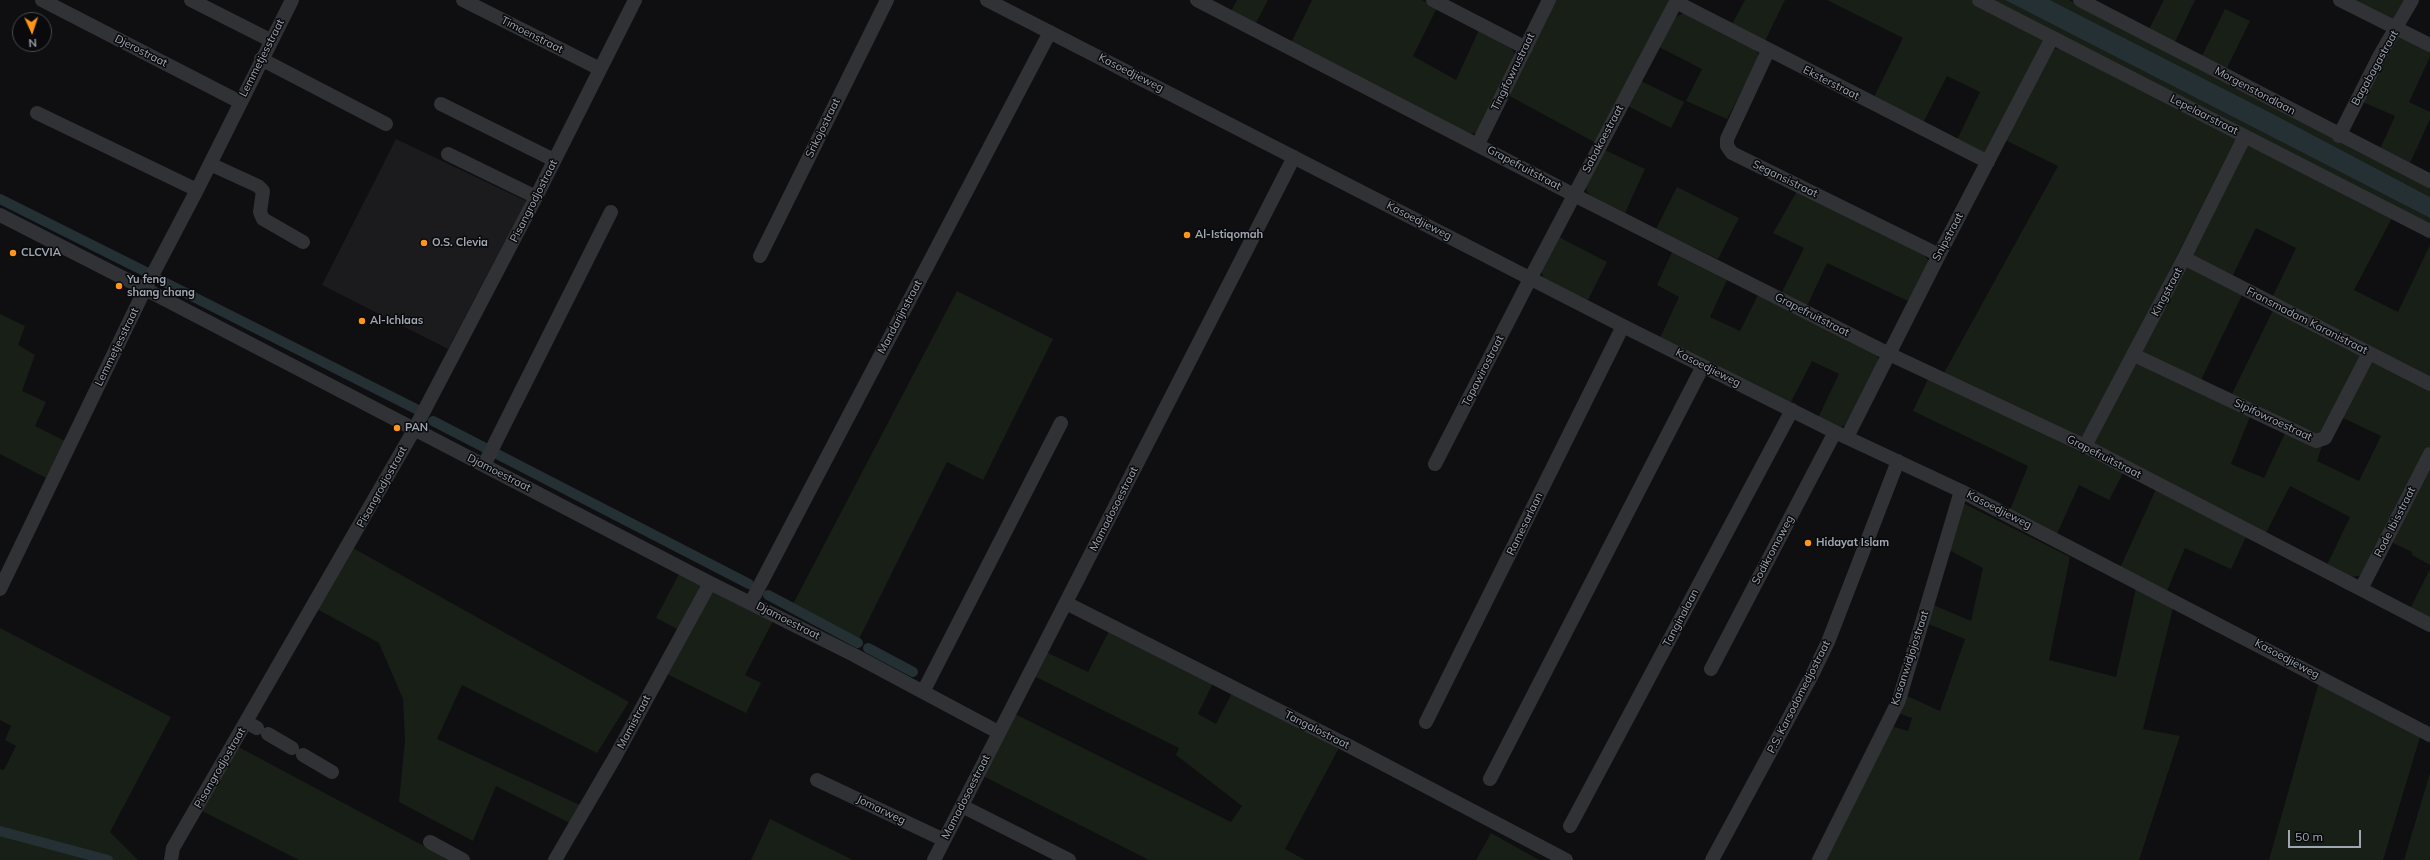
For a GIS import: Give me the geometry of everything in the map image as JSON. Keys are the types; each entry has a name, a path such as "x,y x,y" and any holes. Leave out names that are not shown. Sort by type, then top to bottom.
{"street":[{"name":"Djerostraat","path":"42,0 240,102"},
{"path":"191,0 270,40"},
{"name":"Lemmetjesstraat","path":"1,587 145,288 197,190 270,40 292,0"},
{"name":"Timoenstraat","path":"463,0 600,69"},
{"name":"Pisangrodjostraat","path":"171,860 173,848 257,728 536,197 635,0"},
{"name":"Srikojostraat","path":"760,256 887,0"},
{"name":"Kasoedjieweg","path":"987,0 1623,326 1841,434 1962,491 2430,735"},
{"name":"Grapefruitstraat","path":"1197,0 1574,195 1888,354 2085,446 2430,625"},
{"path":"1433,0 1526,48"},
{"name":"Tingifowrustraat","path":"1478,144 1549,0"},
{"name":"Lepelaarstraat","path":"1979,0 2430,231"},
{"name":"Morgenstondlaan","path":"2080,0 2339,136 2430,181"},
{"path":"2340,0 2430,45"},
{"name":"Bagabagastraat","path":"2339,136 2380,55 2412,0"},
{"name":"Eksterstraat","path":"1676,1 1768,51 1988,162"},
{"name":"Sabakoestraat","path":"1530,279 1676,1"},
{"name":"Mandarijnstraat","path":"751,602 1050,32"},
{"name":"Snipstraat","path":"1841,434 1888,354 2052,38"},
{"name":"Segansistraat","path":"1768,51 1726,139 1727,146 1732,153 1939,255"},
{"path":"261,58 386,124"},
{"path":"441,104 554,160"},
{"path":"37,113 197,190"},
{"name":"Kingstraat","path":"2085,446 2134,355 2246,136"},
{"path":"448,154 536,197"},
{"name":"Mamadosoestraat","path":"934,860 998,732 1066,603 1294,157"},
{"path":"210,164 258,186 263,191 260,212 263,219 303,242"},
{"path":"485,461 611,212"},
{"name":"Djamoestraat","path":"0,216 145,288 414,430 485,461 710,583 751,602 998,732"},
{"name":"Fransmadam Karanistraat","path":"2184,258 2430,384"},
{"name":"Tapawirostraat","path":"1435,464 1530,279"},
{"name":"Ramesarlaan","path":"1426,722 1623,326"},
{"name":"Sipifowroestraat","path":"2134,355 2316,441 2325,438 2369,353"},
{"path":"1490,779 1703,366"},
{"name":"Tanginalaan","path":"1570,826 1792,410"},
{"path":"923,692 1061,423"},
{"name":"Sodikromoweg","path":"1711,669 1841,434"},
{"name":"Rode Ibisstraat","path":"2361,589 2430,454"},
{"name":"P.S. Karsodomedjostraat","path":"1712,860 1812,675 1828,642 1898,461"},
{"name":"Kasanwidjojostraat","path":"1819,860 1899,700 1962,491"},
{"name":"Mamistraat","path":"555,860 615,757 710,583"},
{"name":"Tangalostraat","path":"1066,603 1358,750 1566,860"},
{"path":"257,728 332,772"},
{"name":"Jomarweg","path":"817,780 944,840"},
{"path":"962,806 1069,860"},
{"path":"430,842 463,860"}],"shaded area":[{"path":"1237,0 1268,0 1256,23 1231,11"},
{"path":"1312,0 1422,0 1437,8 1413,56 1456,80 1479,30 1503,40 1508,44 1514,53 1515,59 1476,133 1469,134 1291,43"},
{"path":"1554,0 1670,0 1596,143 1506,94"},
{"path":"1745,0 1785,0 1764,43 1731,26"},
{"path":"1827,0 1971,0 2038,35 2043,39 2044,45 1987,151 1981,155 1956,142 1980,92 1947,76 1922,125 1872,101 1903,38"},
{"path":"1985,0 2005,0 2430,218 2430,228"},
{"path":"2005,0 2050,0 2275,115 2430,197 2430,218"},
{"path":"2050,0 2069,0 2430,185 2430,197 2275,115"},
{"path":"2164,0 2195,0 2173,46 2147,33"},
{"path":"2354,0 2406,0 2394,20"},
{"path":"2225,9 2250,21 2225,72 2200,60"},
{"path":"1686,13 1753,47 1758,53 1758,61 1727,119 1686,101 1702,69 1659,47 1672,21 1676,17"},
{"path":"2398,37 2430,49 2430,57 2409,102 2430,112 2430,119 2410,163 2380,149 2395,116 2363,102"},
{"path":"2062,48 2236,139 2086,435 2080,439 1944,373 2058,166 2005,140 2054,49"},
{"path":"1641,81 1684,102 1671,128 1628,106"},
{"name":"O.S. Clevia","path":"396,139 526,201 448,349 322,285"},
{"path":"2247,145 2393,216 2354,290 2398,312 2430,245 2430,380 2272,298 2296,248 2256,228 2232,277 2192,255"},
{"path":"1605,150 1645,169 1625,213 1591,196 1587,192 1586,186"},
{"path":"1677,187 1739,218 1718,259 1656,229"},
{"path":"1797,191 1924,255 1929,261 1910,302 1827,263 1807,306 1781,294 1804,248 1773,233"},
{"path":"1559,237 1607,262 1588,300 1544,280 1541,270"},
{"path":"1673,250 1727,280 1710,317 1740,331 1759,293 1876,353 1880,362 1845,425 1839,428 1818,418 1839,374 1812,361 1790,404 1660,338 1679,297 1657,285"},
{"path":"2186,265 2244,291 2201,380 2145,358 2142,350"},
{"path":"957,291 1053,339 983,480 947,462 859,639 793,604"},
{"path":"2275,306 2354,347 2360,357 2322,433 2315,437 2230,398"},
{"path":"0,314 25,326 18,345 35,355 22,391 46,402 35,426 65,441 46,478 0,454"},
{"path":"2373,360 2430,388 2430,446 2363,575 2348,576 2326,567 2350,517 2290,486 2265,535 2100,451 2092,441 2134,362 2251,414 2231,464 2264,478 2286,431 2322,446 2317,461 2359,481 2381,436 2341,417 2368,363"},
{"path":"1929,377 2123,473 2109,500 2079,485 2057,534 2010,510 2028,466 1913,411"},
{"path":"2430,461 2430,565 2412,555 2412,552 2389,541"},
{"path":"2156,489 2246,537 2231,569 2185,548 2167,591 2120,568"},
{"path":"1961,502 2070,557 2049,660 2116,677 2136,588 2173,608 2143,729 2180,736 2139,860 1823,860 1891,726 1908,731 1912,718 1898,713 1905,695 1940,711 1965,639 1926,623 1931,604 1971,621 1983,568 1947,549"},
{"path":"353,548 629,702 597,753 462,685 437,739 582,806 572,824 496,786 473,841 399,802 405,740 403,699 379,643 317,609"},
{"path":"2430,569 2430,619 2410,609"},
{"path":"680,572 702,585 681,631 656,618"},
{"path":"711,589 774,619 745,675 761,683 746,713 665,673"},
{"path":"0,628 171,717 110,832 138,860 0,860 0,769 4,770 16,746 5,740 11,726 0,720"},
{"path":"1110,629 1213,683 1198,714 1216,724 1232,693 1340,746 1285,849 1305,860 1149,860 981,775 1013,713 1231,822 1242,806 1176,755 1179,748 1034,676 1046,652 1088,672"},
{"path":"2319,682 2420,737 2383,860 2269,860"},
{"path":"233,744 450,860 299,860 196,808"},
{"path":"2430,773 2430,860 2404,860"},
{"path":"770,819 853,860 751,860"},
{"path":"1491,833 1539,860 1476,860"}],"waterway":[{"path":"0,199 146,272"},
{"path":"158,279 416,409"},
{"path":"433,421 749,584"},
{"path":"768,595 858,643"},
{"path":"868,648 913,672"},
{"path":"0,831 108,860"}],"place":[{"name":"Al-Istiqomah","path":"1187,235"},
{"name":"O.S. Clevia","path":"424,243"},
{"name":"CLCVIA","path":"13,253"},
{"name":"Yu feng shang chang","path":"119,286"},
{"name":"Al-Ichlaas","path":"362,321"},
{"name":"PAN","path":"397,428"},
{"name":"Hidayat Islam","path":"1808,543"}]}
